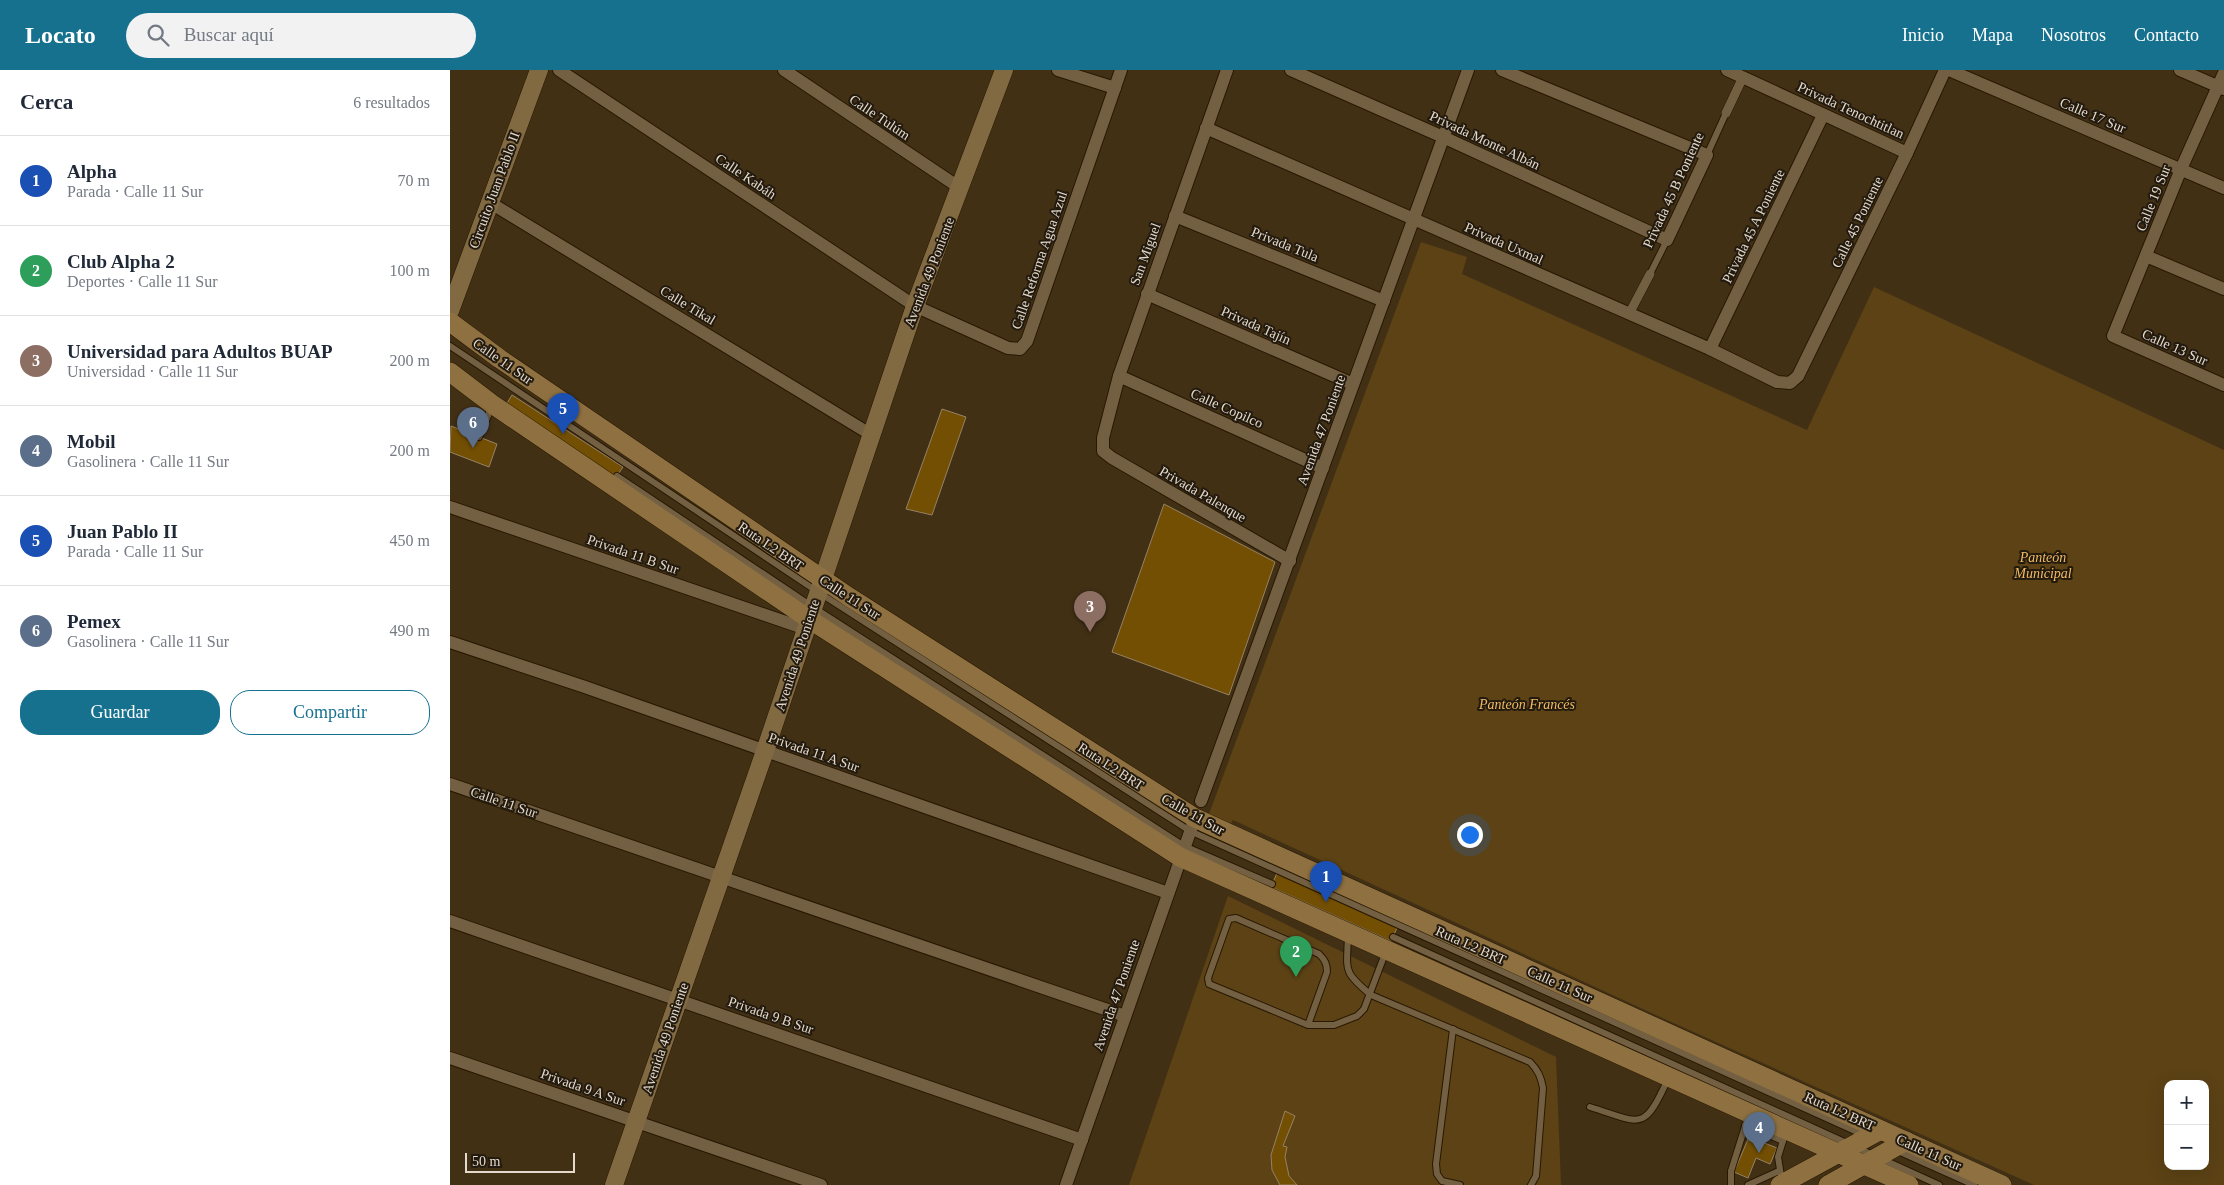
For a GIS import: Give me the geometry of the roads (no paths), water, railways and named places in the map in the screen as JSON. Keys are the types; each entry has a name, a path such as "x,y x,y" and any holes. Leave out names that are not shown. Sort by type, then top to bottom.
{"main road":[{"name":"Circuito Juan Pablo II","path":"450,311 539,70"},
{"name":"Avenida 49 Poniente","path":"614,1185 765,750 870,434 915,306 1004,70"},
{"name":"Calle 11 Sur","path":"450,322 814,605 1182,851 1348,932 1390,944 1669,1077 1747,1119 1785,1135 1870,1149 2002,1185"},
{"name":"Calle 11 Sur","path":"450,372 492,404 764,588 814,605 1195,816 1870,1149 1904,1184"},
{"path":"1783,1181 1870,1149"},
{"path":"1828,1185 1870,1149"}],"street":[{"name":"Calle Kabáh","path":"560,70 915,306"},
{"name":"Calle Tulúm","path":"784,70 960,188"},
{"path":"1058,70 1115,88"},
{"name":"Calle Reforma Agua Azul","path":"915,306 1008,348 1020,349 1027,341 1120,70"},
{"name":"San Miguel","path":"1103,451 1103,438 1119,376 1226,70"},
{"name":"Privada Monte Albán","path":"1290,70 1443,137 1666,240"},
{"name":"Avenida 47 Poniente","path":"1066,1185 1182,851 1290,561 1468,70"},
{"path":"1502,70 1706,155"},
{"name":"Privada Tenochtitlan","path":"1727,70 1908,152"},
{"name":"Calle 45 Poniente","path":"1790,383 1798,376 1947,70"},
{"name":"Calle 17 Sur","path":"1947,70 2224,188"},
{"path":"2180,70 2221,88"},
{"name":"Calle 19 Sur","path":"2113,336 2181,169 2221,88 2224,73"},
{"name":"Privada 45 B Poniente","path":"1726,113 1742,77"},
{"name":"Privada 45 A Poniente","path":"1710,350 1823,114"},
{"name":"Privada Uxmal","path":"1206,128 1629,314 1778,382 1790,383"},
{"name":"Privada 45 B Poniente","path":"1666,240 1706,155"},
{"name":"Calle Tikal","path":"489,202 870,434"},
{"name":"Privada Tula","path":"1175,216 1384,301"},
{"path":"2146,256 2224,289"},
{"name":"Privada 45 B Poniente","path":"1629,314 1650,274"},
{"name":"Privada Tajín","path":"1147,294 1353,384"},
{"name":"Calle 13 Sur","path":"2113,336 2224,385"},
{"name":"Calle Copilco","path":"1119,376 1323,468"},
{"name":"Privada Palenque","path":"1103,451 1290,561"},
{"name":"Privada 11 B Sur","path":"450,507 755,611 814,605"},
{"path":"755,611 764,588"},
{"name":"Privada 11 A Sur","path":"450,642 765,750 1168,892"},
{"name":"Calle 11 Sur","path":"450,784 1125,1016"},
{"name":"Privada 9 B Sur","path":"450,921 1082,1140"},
{"name":"Privada 9 A Sur","path":"450,1058 821,1185"}],"lane":[{"name":"Privada 45 B Poniente","path":"1706,155 1726,113"},
{"name":"Privada 45 B Poniente","path":"1650,274 1666,240"},
{"name":"Ruta L2 BRT","path":"450,346 814,605"},
{"path":"478,437 492,404"},
{"name":"Ruta L2 BRT","path":"617,476 814,605"},
{"path":"1182,851 1272,884"},
{"path":"1308,1025 1327,972 1327,965 1324,959 1319,954 1236,918 1229,918 1208,978 1209,984 1308,1025 1334,1025 1348,1020 1364,1009 1390,944"},
{"path":"1348,932 1346,968 1357,984 1371,995 1530,1062 1537,1069 1541,1078 1542,1088 1536,1176 1531,1185"},
{"name":"Ruta L2 BRT","path":"1390,944 1870,1149 1974,1185"},
{"path":"1453,1029 1436,1164 1437,1174 1442,1181 1460,1185"},
{"path":"1590,1107 1634,1120 1642,1120 1649,1115 1658,1102 1669,1077"},
{"path":"1731,1185 1731,1171 1747,1119"},
{"path":"1748,1185 1783,1181 1778,1157 1785,1135"},
{"name":"Ruta L2 BRT","path":"1870,1149 1939,1185"},
{"path":"1817,1185 1870,1149"}],"place":[{"name":"Juan Pablo II","path":"563,434"},
{"name":"Pemex","path":"473,448"},
{"name":"Universidad para Adultos BUAP","path":"1090,632"},
{"name":"Alpha","path":"1326,902"},
{"name":"Club Alpha 2","path":"1296,977"},
{"name":"Mobil","path":"1759,1153"}],"park label":[{"name":"Panteón Municipal","path":"2043,566"},
{"name":"Panteón Francés","path":"1527,704"}]}
